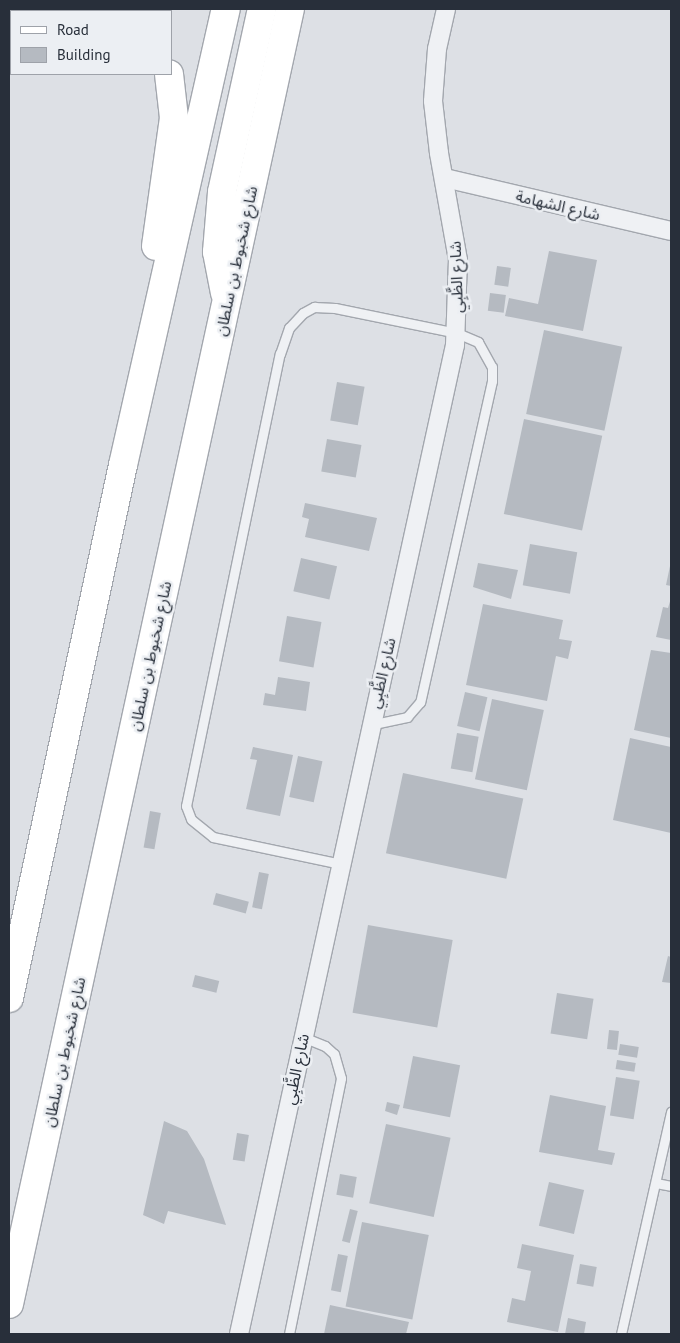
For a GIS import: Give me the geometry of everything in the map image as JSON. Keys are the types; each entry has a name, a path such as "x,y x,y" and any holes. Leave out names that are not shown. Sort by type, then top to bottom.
{"main road":[{"path":"9,998 123,465 226,9"},
{"path":"227,305 216,252 218,225 222,192 262,9"},
{"name":"شارع شخبوط بن سلطان","path":"9,1304 290,9"},
{"path":"123,465 174,118 169,75"}],"street":[{"name":"شارع الظَّبِي","path":"239,1334 370,725 457,333 458,260 433,101 437,48 446,9"},
{"name":"شارع الشهامة","path":"445,178 671,231"}],"lane":[{"path":"341,864 213,837 191,819 186,806 274,383 289,328 302,312 314,307 335,308 457,333 478,342 487,354 492,381 420,702 407,717 370,725"},
{"path":"289,1334 341,1078 334,1054 325,1046 303,1037"},
{"path":"621,1334 671,1112"},
{"path":"656,1183 671,1186"}],"building":[{"path":"549,251 597,260 583,331 505,316 509,298 538,304"},
{"path":"497,266 511,268 508,287 494,285"},
{"path":"490,293 506,295 504,313 488,311"},
{"path":"544,330 622,347 604,431 526,414"},
{"path":"337,382 365,387 358,425 330,420"},
{"path":"524,419 602,436 582,531 504,514"},
{"path":"327,439 361,445 356,478 321,471"},
{"path":"305,503 377,518 369,551 305,537 309,519 302,517"},
{"path":"530,544 577,552 570,594 523,585"},
{"path":"301,558 337,566 329,599 293,591"},
{"path":"478,563 518,570 511,599 473,587"},
{"path":"671,566 671,586 666,585"},
{"path":"671,598 671,640 656,637 663,607 668,608"},
{"path":"483,604 563,620 559,639 572,641 568,659 556,656 547,701 466,685"},
{"path":"287,616 321,622 313,667 279,661"},
{"path":"651,650 671,653 671,738 634,730"},
{"path":"278,677 310,682 306,711 263,705 265,693 275,695"},
{"path":"465,692 487,697 480,731 457,726"},
{"path":"492,699 544,710 527,790 475,779"},
{"path":"457,733 479,737 472,772 451,768"},
{"path":"630,738 671,747 671,833 613,820"},
{"path":"253,747 293,755 280,816 246,809 257,760 250,759"},
{"path":"298,756 322,761 314,802 289,797"},
{"path":"403,773 523,799 506,879 386,853"},
{"path":"150,811 161,813 154,849 144,847"},
{"path":"259,872 269,874 262,909 252,907"},
{"path":"216,893 249,902 246,913 213,905"},
{"path":"368,925 453,940 437,1028 353,1013"},
{"path":"668,956 671,957 671,983 662,982"},
{"path":"195,975 219,981 216,993 192,987"},
{"path":"557,993 594,999 587,1039 551,1033"},
{"path":"609,1030 619,1031 617,1050 607,1049"},
{"path":"620,1044 639,1047 637,1058 618,1055"},
{"path":"413,1056 460,1065 450,1117 403,1108"},
{"path":"617,1060 636,1063 634,1072 616,1069"},
{"path":"616,1077 640,1081 634,1119 610,1116"},
{"path":"550,1095 606,1106 598,1150 615,1153 612,1165 539,1152"},
{"path":"387,1102 400,1105 397,1115 385,1111"},
{"path":"164,1121 187,1131 204,1159 226,1225 168,1211 164,1224 143,1215"},
{"path":"386,1124 451,1138 434,1217 369,1203"},
{"path":"237,1133 249,1135 245,1162 233,1160"},
{"path":"340,1174 357,1177 353,1198 336,1195"},
{"path":"549,1182 584,1190 574,1234 539,1226"},
{"path":"350,1209 358,1211 350,1243 342,1241"},
{"path":"362,1222 429,1235 412,1319 346,1306"},
{"path":"522,1244 574,1255 558,1332 507,1322 512,1298 525,1301 531,1271 517,1268"},
{"path":"338,1254 348,1256 341,1292 331,1290"},
{"path":"580,1264 597,1267 593,1287 577,1284"},
{"path":"330,1305 409,1322 406,1334 324,1334"},
{"path":"568,1318 586,1322 584,1334 565,1334"}]}
